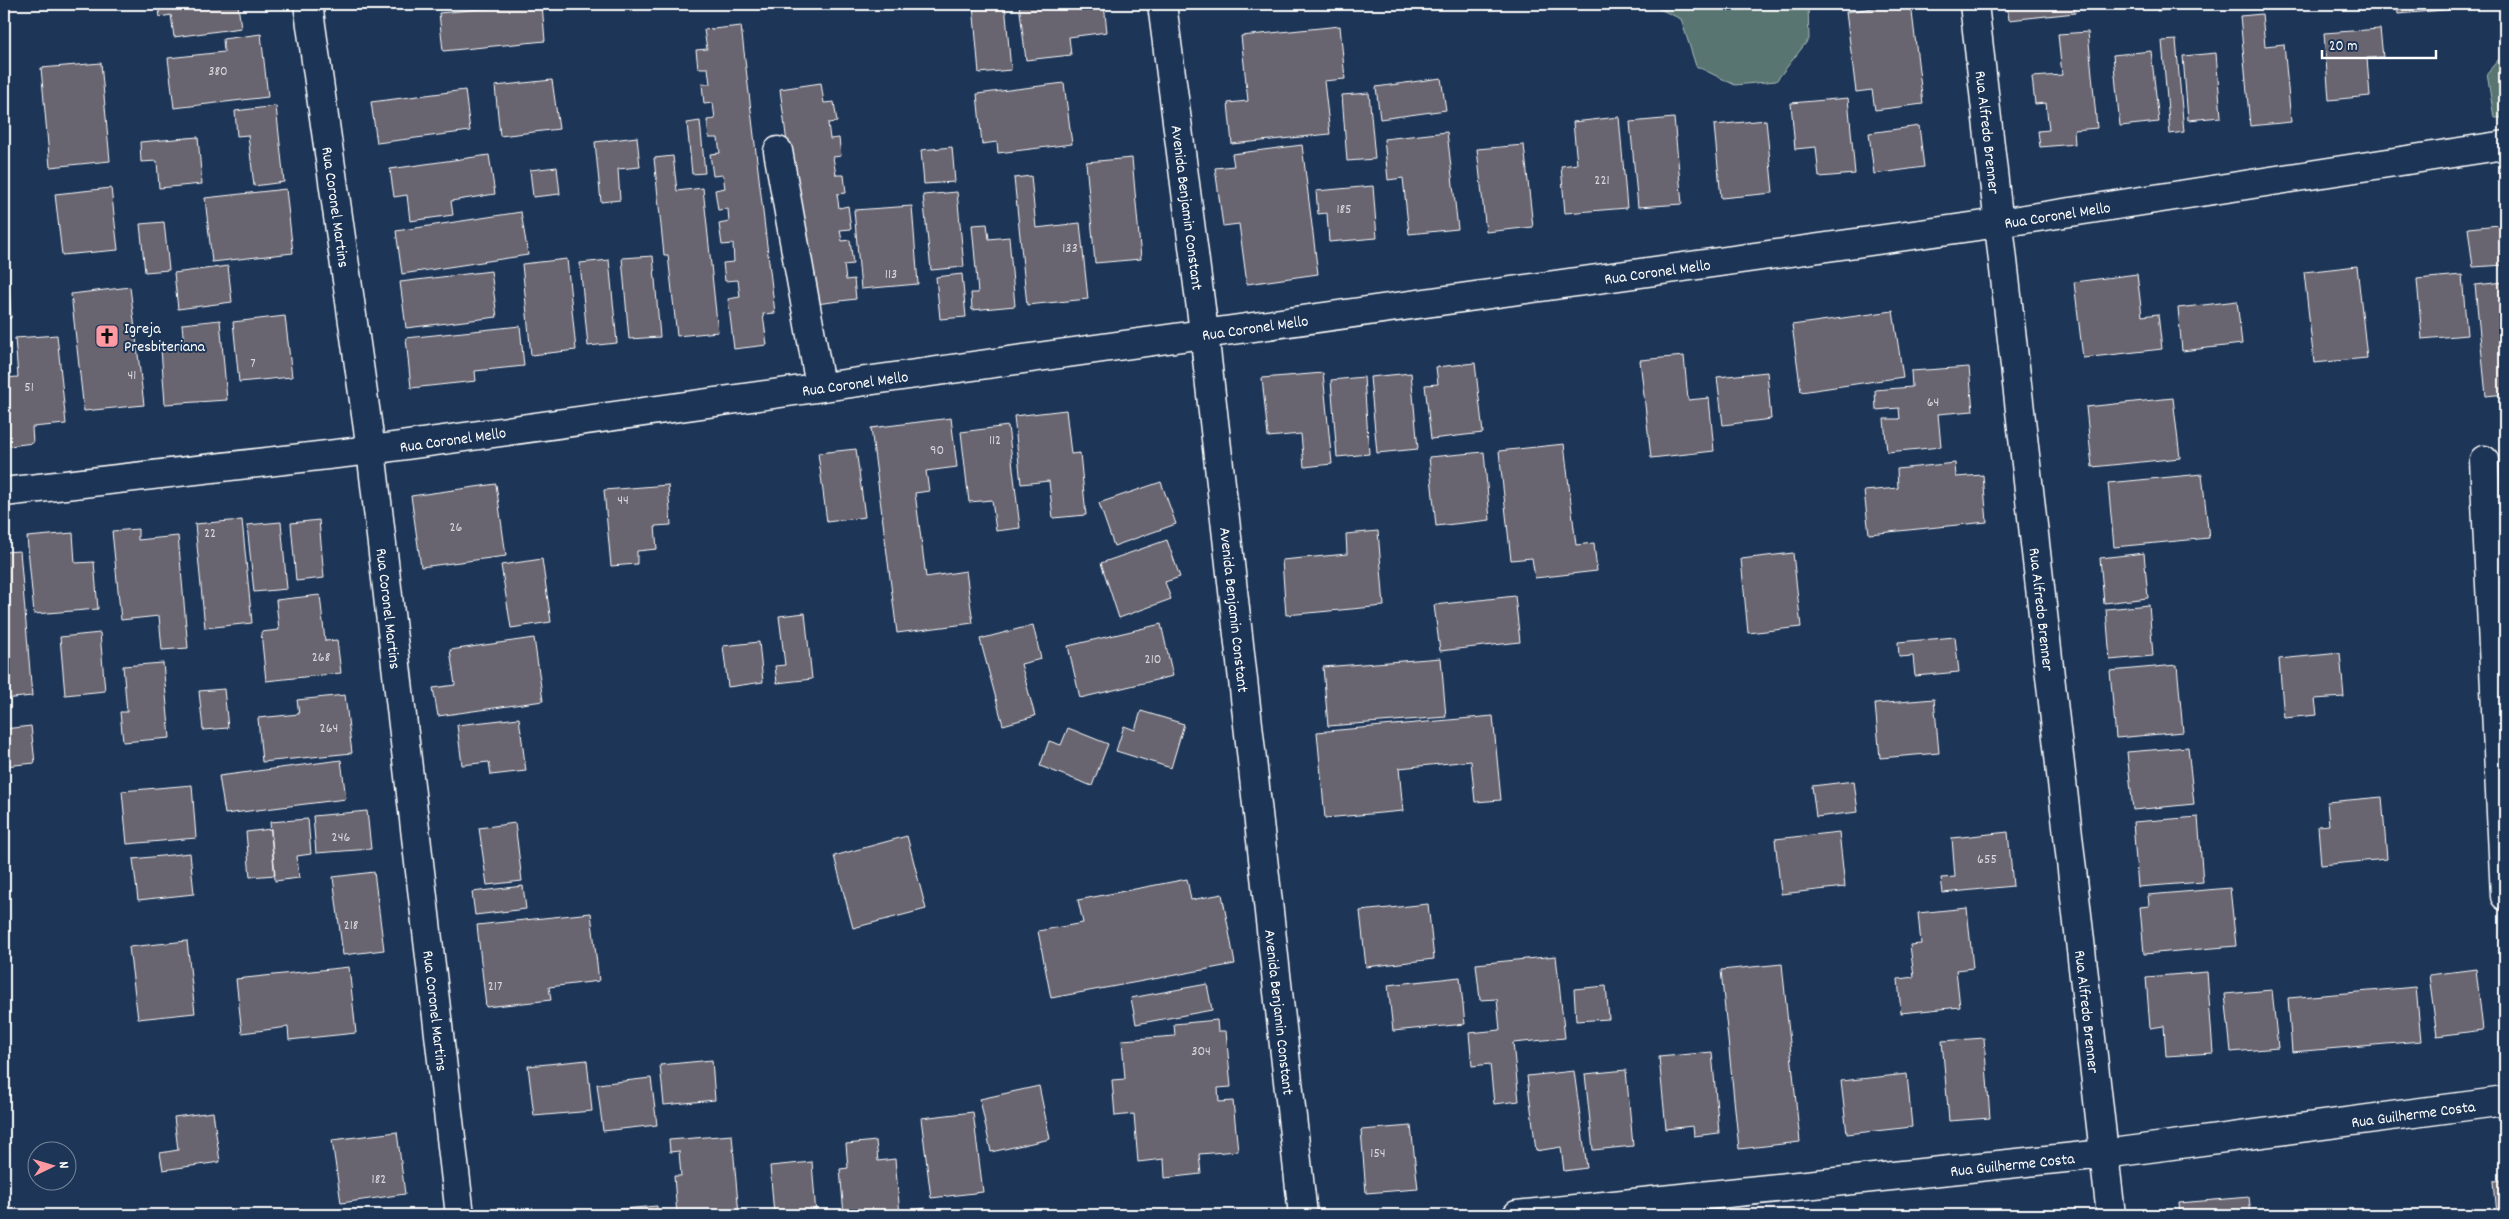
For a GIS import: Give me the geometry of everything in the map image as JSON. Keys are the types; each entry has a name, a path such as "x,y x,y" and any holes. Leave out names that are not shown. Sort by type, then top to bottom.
{"street":[{"name":"Rua Coronel Martins","path":"308,4 371,450 460,1215"},
{"name":"Avenida Benjamin Constant","path":"1162,4 1204,332 1304,1215"},
{"name":"Rua Alfredo Brenner","path":"1974,4 2110,1215"},
{"name":"Rua Coronel Mello","path":"4,492 371,450 1204,332 1999,223 2505,145"},
{"path":"778,151 820,386"},
{"path":"2484,460 2505,896"},
{"name":"Rua Guilherme Costa","path":"1517,1215 2104,1154 2505,1102"}],"green space":[{"path":"1649,4 1808,4 1809,39 1776,81 1735,85 1696,66 1681,19"},
{"path":"2505,52 2505,118 2494,118 2487,73"}],"building":[{"path":"158,4 246,4 238,5 241,28 174,37 171,15 160,17"},
{"path":"542,4 545,41 443,51 439,13"},
{"path":"1005,4 1011,70 979,73 973,5"},
{"path":"1019,4 1104,4 1107,32 1069,37 1071,55 1026,60"},
{"path":"1290,4 1336,4 1291,8"},
{"path":"1880,4 1911,4 1923,104 1875,110 1872,90 1856,92 1846,12 1880,7"},
{"path":"2007,4 2074,4 2075,13 2009,20"},
{"path":"2157,4 2179,4 2179,9 2157,11"},
{"path":"2397,4 2455,4 2455,9 2398,14"},
{"path":"2262,14 2265,46 2284,44 2291,122 2250,126 2240,16"},
{"path":"741,26 775,313 763,314 767,345 734,349 728,299 740,297 738,280 725,281 723,263 734,262 733,244 722,245 719,224 729,222 728,209 718,210 715,190 725,188 723,175 713,176 710,154 720,153 718,138 709,138 707,120 715,119 713,103 704,104 702,84 710,84 708,68 698,68 696,50 707,49 704,30"},
{"path":"1340,26 1345,79 1324,81 1330,134 1232,144 1228,103 1248,101 1241,36"},
{"path":"2380,29 2383,57 2367,58 2370,96 2329,100 2324,33"},
{"path":"2088,32 2097,128 2074,130 2075,144 2040,147 2038,131 2049,130 2046,103 2035,104 2032,77 2062,75 2058,34"},
{"path":"261,34 268,97 174,108 168,58 224,52 223,39"},
{"path":"2176,40 2184,132 2170,134 2162,41"},
{"path":"2151,51 2159,122 2120,126 2113,55"},
{"path":"2216,53 2221,117 2188,120 2183,56"},
{"path":"101,63 110,161 50,167 41,68"},
{"path":"1441,78 1446,110 1380,119 1376,87"},
{"path":"552,80 559,129 500,136 495,86"},
{"path":"821,83 824,103 834,102 837,122 828,123 830,139 839,138 841,156 833,157 836,175 844,175 846,193 837,194 839,208 848,206 851,229 840,230 842,241 850,240 853,264 844,265 846,280 854,279 856,299 808,305 780,89"},
{"path":"1064,83 1072,144 998,153 997,142 982,144 977,94"},
{"path":"465,90 470,131 377,143 371,102"},
{"path":"1369,93 1375,159 1347,161 1342,95"},
{"path":"1848,98 1855,174 1819,177 1816,147 1795,149 1791,103"},
{"path":"276,106 284,182 254,186 248,135 237,136 235,111"},
{"path":"1619,117 1627,208 1565,213 1561,166 1577,164 1573,122"},
{"path":"1674,118 1682,204 1638,207 1630,122"},
{"path":"1766,120 1773,193 1721,198 1714,125"},
{"path":"700,121 705,173 692,174 687,123"},
{"path":"1919,126 1924,167 1874,174 1869,133"},
{"path":"1447,132 1458,229 1409,234 1403,178 1388,180 1384,139"},
{"path":"198,137 202,184 159,188 157,161 141,162 140,142"},
{"path":"637,137 640,167 618,169 620,200 601,202 595,142"},
{"path":"1302,145 1318,274 1247,284 1239,224 1223,226 1215,168 1234,166 1232,154"},
{"path":"1524,145 1533,227 1486,232 1477,149"},
{"path":"952,147 955,182 924,184 921,150"},
{"path":"489,155 495,194 451,201 453,215 410,221 407,195 394,197 390,169"},
{"path":"673,156 677,191 703,188 718,332 677,336 668,255 664,255 654,158"},
{"path":"1132,158 1141,259 1095,263 1086,162"},
{"path":"557,167 560,194 533,197 530,170"},
{"path":"1031,176 1036,228 1080,223 1088,299 1027,305 1014,178"},
{"path":"1373,186 1377,238 1329,242 1327,213 1318,214 1316,191"},
{"path":"111,188 118,250 62,255 55,194"},
{"path":"286,189 293,253 212,262 205,198"},
{"path":"957,192 964,267 931,270 923,195"},
{"path":"912,206 918,284 861,289 854,210"},
{"path":"521,212 528,255 402,274 396,231"},
{"path":"164,222 169,270 145,272 140,224"},
{"path":"987,224 989,239 1009,237 1015,306 972,310 971,293 978,293 972,225"},
{"path":"2499,225 2501,242 2505,241 2505,265 2473,267 2468,228"},
{"path":"653,256 660,337 629,339 622,258"},
{"path":"567,259 576,350 531,355 522,264"},
{"path":"609,260 617,343 588,346 580,263"},
{"path":"228,266 232,302 178,309 174,273"},
{"path":"2357,266 2367,358 2314,363 2304,272"},
{"path":"4,267 8,267 11,318 4,319"},
{"path":"491,271 497,317 406,328 400,282"},
{"path":"962,274 966,317 940,319 936,277"},
{"path":"2137,274 2142,316 2158,314 2162,349 2083,358 2074,282"},
{"path":"2462,275 2467,335 2422,339 2417,279"},
{"path":"2505,282 2505,394 2486,396 2475,285"},
{"path":"130,287 144,405 84,411 71,294"},
{"path":"2237,301 2242,344 2182,351 2178,308"},
{"path":"1893,311 1903,377 1801,392 1792,325"},
{"path":"285,316 292,377 239,382 233,322"},
{"path":"220,320 227,400 165,404 161,348 184,346 182,324"},
{"path":"520,326 524,366 475,371 476,381 411,388 406,338"},
{"path":"57,335 66,424 32,427 33,443 9,446 4,378 18,377 15,338"},
{"path":"1684,356 1688,400 1709,398 1714,451 1651,458 1640,360"},
{"path":"1475,363 1483,433 1431,439 1425,385 1438,384 1436,367"},
{"path":"1969,367 1973,411 1938,414 1941,447 1887,452 1884,419 1900,419 1899,408 1876,410 1875,390 1912,387 1911,371"},
{"path":"1767,372 1771,419 1723,425 1717,377"},
{"path":"1323,373 1332,464 1304,467 1301,434 1268,437 1262,378"},
{"path":"1411,373 1418,449 1377,453 1370,377"},
{"path":"1364,377 1369,454 1337,457 1331,380"},
{"path":"2173,398 2180,458 2092,467 2086,407"},
{"path":"1066,410 1071,454 1080,453 1086,515 1053,518 1049,481 1021,484 1014,416"},
{"path":"951,418 957,467 926,471 929,491 915,493 926,577 966,571 973,623 897,633 871,428"},
{"path":"1008,426 1020,528 996,531 992,500 969,502 961,432"},
{"path":"1564,444 1576,545 1594,543 1597,571 1535,578 1532,558 1511,560 1499,451"},
{"path":"856,449 865,517 827,522 818,453"},
{"path":"1484,452 1490,520 1436,526 1429,457"},
{"path":"1955,463 1956,477 1983,475 1987,522 1869,534 1864,491 1898,488 1897,469"},
{"path":"2202,474 2209,538 2114,547 2108,483"},
{"path":"1161,482 1176,524 1114,546 1099,503"},
{"path":"496,484 506,556 421,567 411,496"},
{"path":"668,485 671,525 655,526 657,549 637,551 637,564 611,566 604,490"},
{"path":"242,520 252,623 205,628 195,524"},
{"path":"319,520 324,578 296,581 291,523"},
{"path":"281,522 287,589 254,592 247,525"},
{"path":"138,529 138,540 178,536 188,648 162,650 159,616 121,620 112,531"},
{"path":"1378,531 1384,606 1286,615 1282,560 1347,554 1346,534"},
{"path":"73,533 75,563 94,562 98,609 34,614 27,537"},
{"path":"1167,540 1180,577 1165,582 1171,599 1119,618 1101,563"},
{"path":"20,551 32,696 4,699 4,552"},
{"path":"1793,553 1801,627 1748,633 1741,559"},
{"path":"2144,553 2148,598 2104,603 2100,558"},
{"path":"542,559 551,622 511,628 501,565"},
{"path":"320,595 325,641 337,640 341,673 266,681 261,632 279,630 276,600"},
{"path":"1515,596 1520,642 1440,651 1434,605"},
{"path":"2149,605 2153,656 2110,660 2106,609"},
{"path":"805,613 812,679 777,683 775,666 785,665 779,616"},
{"path":"1161,624 1173,676 1080,698 1068,646"},
{"path":"1033,625 1041,659 1021,664 1035,716 1003,725 980,639"},
{"path":"100,633 105,691 65,695 60,637"},
{"path":"1955,637 1959,672 1915,676 1913,656 1899,657 1898,642"},
{"path":"534,638 543,701 438,716 433,688 455,685 450,650"},
{"path":"759,642 763,682 728,687 723,646"},
{"path":"2340,653 2344,697 2315,699 2317,715 2284,718 2279,659"},
{"path":"1441,658 1446,717 1328,726 1323,667"},
{"path":"163,663 170,738 123,742 120,712 127,712 123,666"},
{"path":"2177,665 2183,732 2116,738 2110,671"},
{"path":"224,689 228,728 203,730 199,691"},
{"path":"345,695 352,753 262,762 258,718 299,714 297,700"},
{"path":"1934,699 1939,753 1880,758 1875,704"},
{"path":"1141,711 1184,724 1171,768 1116,751 1124,726 1135,730"},
{"path":"1493,716 1501,800 1475,802 1471,761 1399,768 1403,811 1325,818 1317,732"},
{"path":"519,718 526,771 491,775 489,762 462,765 457,725"},
{"path":"31,726 35,763 4,766 4,729"},
{"path":"1068,728 1108,744 1092,786 1040,766 1049,741 1061,745"},
{"path":"2188,747 2194,804 2133,810 2127,752"},
{"path":"341,760 346,799 225,814 219,776"},
{"path":"1854,781 1858,812 1816,817 1812,786"},
{"path":"192,785 196,838 127,844 122,791"},
{"path":"2382,797 2387,859 2321,865 2318,826 2329,825 2327,802"},
{"path":"367,811 371,849 316,853 313,816"},
{"path":"2198,817 2203,882 2138,887 2133,822"},
{"path":"308,819 311,854 297,856 299,878 275,881 270,822"},
{"path":"515,823 522,881 487,885 479,828"},
{"path":"271,829 275,875 250,877 246,832"},
{"path":"1839,832 1845,887 1781,894 1775,839"},
{"path":"2008,832 2013,886 1943,893 1941,878 1955,877 1952,838"},
{"path":"907,836 926,909 853,928 834,856"},
{"path":"190,853 194,894 138,900 133,859"},
{"path":"374,872 384,950 343,955 333,877"},
{"path":"1187,879 1191,900 1222,894 1235,964 1051,998 1038,931 1083,923 1078,900"},
{"path":"523,886 526,909 475,915 472,892"},
{"path":"2230,888 2236,946 2144,954 2140,907 2149,906 2148,895"},
{"path":"1428,904 1434,959 1366,967 1360,911"},
{"path":"1967,908 1973,968 1956,970 1960,1007 1901,1013 1898,979 1914,977 1910,945 1921,944 1918,913"},
{"path":"591,913 599,981 549,987 551,1000 486,1007 477,925"},
{"path":"187,941 195,1013 138,1019 129,947"},
{"path":"1556,956 1565,1038 1513,1043 1519,1101 1494,1104 1490,1064 1472,1066 1469,1033 1500,1030 1497,999 1480,1000 1476,964"},
{"path":"1782,964 1800,1142 1739,1149 1721,970"},
{"path":"349,967 356,1033 289,1040 288,1027 242,1033 236,979"},
{"path":"2476,969 2483,1030 2437,1036 2429,975"},
{"path":"2207,972 2213,1053 2166,1056 2164,1026 2150,1028 2146,977"},
{"path":"1460,977 1465,1024 1393,1031 1388,985"},
{"path":"1207,984 1212,1010 1136,1024 1131,998"},
{"path":"1606,986 1609,1019 1576,1021 1574,989"},
{"path":"2416,987 2421,1041 2292,1052 2288,998"},
{"path":"2272,990 2278,1048 2231,1052 2225,994"},
{"path":"1217,1020 1218,1031 1226,1031 1231,1087 1218,1088 1219,1102 1233,1101 1238,1151 1199,1154 1201,1174 1165,1178 1164,1159 1138,1162 1134,1114 1115,1116 1112,1080 1125,1079 1122,1040 1175,1036 1174,1024"},
{"path":"1984,1038 1990,1118 1949,1121 1942,1041"},
{"path":"1712,1052 1719,1133 1694,1136 1693,1126 1666,1129 1659,1057"},
{"path":"587,1060 592,1111 534,1116 528,1066"},
{"path":"712,1060 715,1100 664,1105 660,1065"},
{"path":"1626,1070 1633,1146 1593,1150 1585,1074"},
{"path":"1574,1071 1587,1168 1564,1171 1561,1147 1536,1151 1527,1076"},
{"path":"1907,1074 1912,1127 1847,1134 1841,1081"},
{"path":"651,1078 657,1125 603,1131 597,1084"},
{"path":"1039,1086 1050,1139 991,1152 980,1099"},
{"path":"213,1112 220,1162 163,1170 160,1153 178,1150 174,1117"},
{"path":"973,1112 983,1192 931,1198 921,1118"},
{"path":"1411,1126 1418,1189 1366,1193 1361,1130"},
{"path":"397,1132 405,1194 341,1203 332,1140"},
{"path":"732,1135 739,1215 677,1215 674,1176 681,1176 679,1151 670,1152 669,1140"},
{"path":"876,1141 878,1161 895,1159 900,1215 844,1215 840,1169 848,1168 846,1144"},
{"path":"812,1162 816,1215 774,1215 770,1166"},
{"path":"2505,1180 2505,1215 2497,1215 2494,1181"},
{"path":"2249,1197 2251,1215 2180,1215 2179,1203"},
{"path":"657,1206 657,1215 589,1215 589,1212"},
{"path":"926,1208 927,1215 909,1215 908,1211"},
{"path":"2052,1212 2052,1215 2017,1215"}],"place":[{"name":"Igreja Presbiteriana","path":"107,336"}]}
